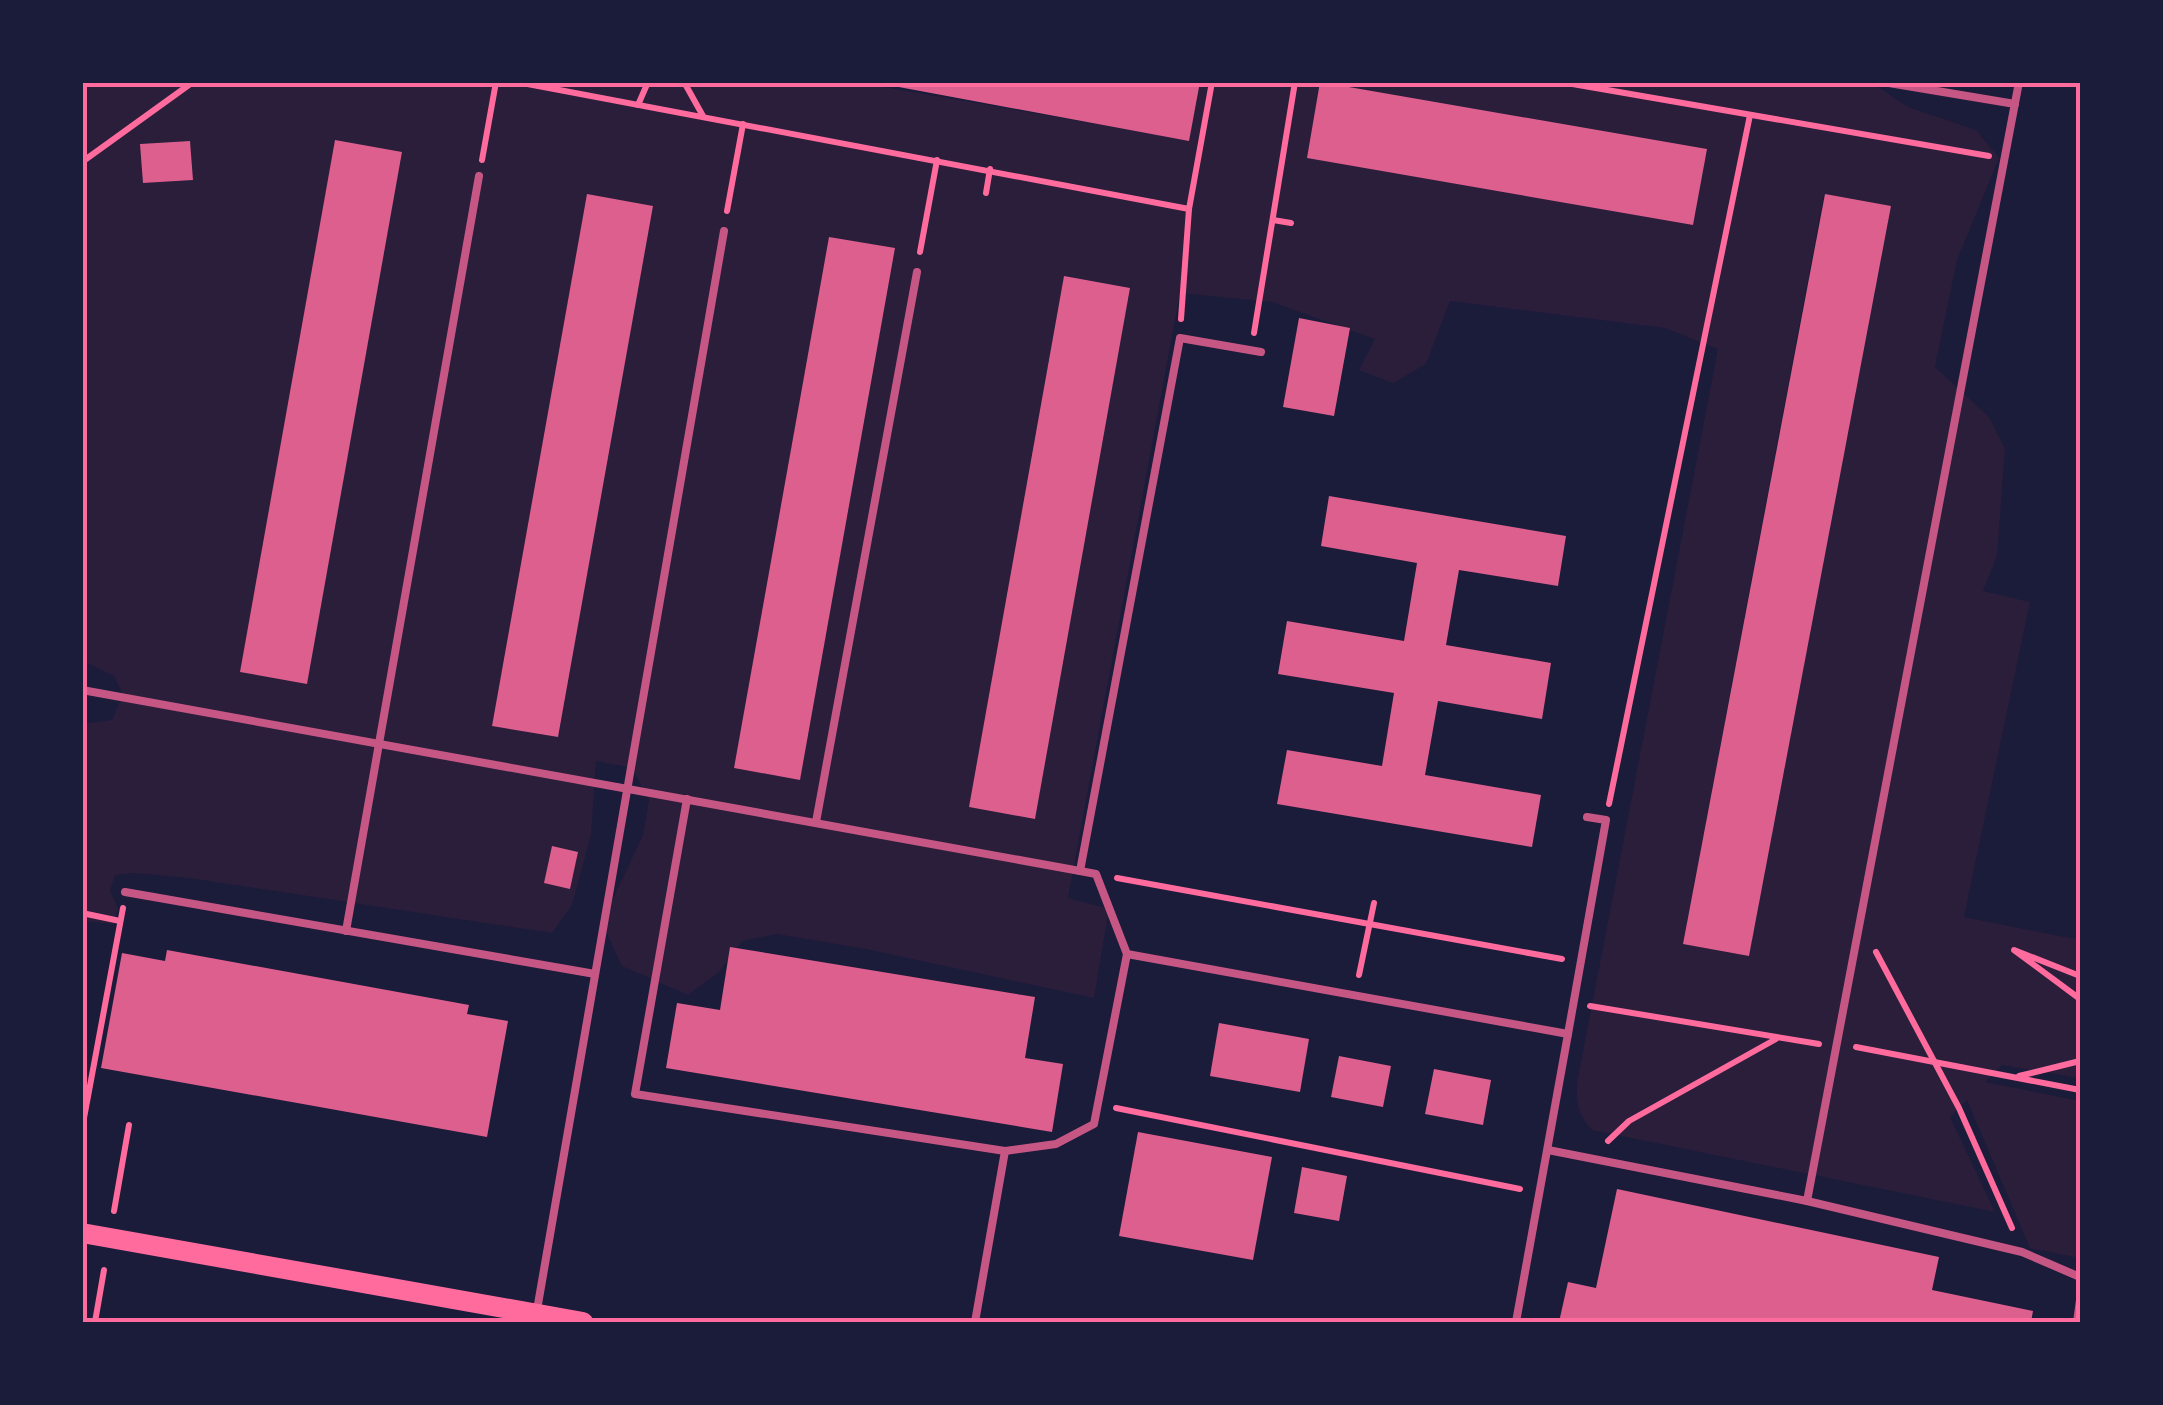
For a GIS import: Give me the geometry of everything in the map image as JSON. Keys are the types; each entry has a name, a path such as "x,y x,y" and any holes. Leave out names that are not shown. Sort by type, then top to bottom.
{"main road":[{"path":"82,1233 582,1322"}],"lane":[{"path":"1883,82 2015,104"},
{"path":"1807,1201 2020,82"},
{"path":"346,931 480,176"},
{"path":"536,1314 724,230"},
{"path":"816,822 917,272"},
{"path":"1080,871 1180,338 1256,351"},
{"path":"82,690 380,742 1096,874 1127,954 1094,1124 1056,1144 1005,1151 635,1094 688,799"},
{"path":"1516,1322 1606,820 1587,816"},
{"path":"125,892 595,974"},
{"path":"1127,954 1568,1034"},
{"path":"1548,1150 1807,1201 2022,1252 2080,1277"},
{"path":"975,1322 1005,1151"},
{"path":"2077,1322 2080,1300"}],"path":[{"path":"82,162 193,82"},
{"path":"480,176 496,82"},
{"path":"517,82 1188,209"},
{"path":"638,105 648,82"},
{"path":"684,82 704,117"},
{"path":"1180,338 1188,209 1212,82"},
{"path":"1256,351 1295,82"},
{"path":"1561,82 2004,159"},
{"path":"1606,820 1750,115"},
{"path":"724,230 743,124"},
{"path":"917,272 937,160"},
{"path":"986,193 990,170"},
{"path":"1272,220 1291,223"},
{"path":"1096,874 1581,963"},
{"path":"84,1118 125,892"},
{"path":"1355,995 1374,902"},
{"path":"82,913 120,921"},
{"path":"1874,950 1959,1108 2022,1252"},
{"path":"2080,976 2014,950 2080,999"},
{"path":"1573,1004 1809,1044 1837,1043 2080,1090"},
{"path":"1590,1159 1629,1121 1778,1039"},
{"path":"2013,1078 2080,1061"},
{"path":"1100,1105 1540,1193"},
{"path":"114,1211 129,1125"},
{"path":"2008,1220 2016,1215"},
{"path":"95,1322 104,1270"}],"shaded area":[{"path":"83,83 861,83 1189,140 1200,83 1320,83 1308,158 1693,225 1706,149 1327,83 1872,83 1908,107 1976,130 1999,158 1957,260 1935,367 1989,417 2005,449 1997,556 1983,591 2030,602 1964,917 2080,940 2080,1078 2002,1065 1985,1082 2080,1101 2080,1258 2030,1248 1967,1100 1950,1117 1995,1212 1592,1130 1581,1114 1577,1083 1718,349 1665,328 1450,301 1426,364 1393,383 1359,370 1375,339 1272,302 1180,293 1068,898 1109,909 1094,998 777,934 742,941 719,972 688,995 622,966 606,932 613,899 643,835 649,800 632,768 596,761 591,835 572,905 552,933 133,873 115,875 110,891 118,908 114,924 83,921 82,724 112,720 123,695 114,676 83,661","holes":["190,141 193,180 143,183 141,144","335,141 402,153 307,683","1824,194 1891,207 1749,956 1683,943","587,195 653,207 558,737 492,725","829,237 895,249 800,780 734,767","1064,276 1130,288 1035,819 969,807"]}],"building":[{"path":"872,82 1200,82 1189,141"},
{"path":"1320,82 1707,149 1693,225 1307,158"},
{"path":"335,140 402,152 307,684 240,672"},
{"path":"190,141 193,180 143,183 140,144"},
{"path":"587,194 653,206 558,737 492,726"},
{"path":"1825,194 1891,206 1749,956 1683,944"},
{"path":"829,237 895,248 800,780 734,768"},
{"path":"1064,276 1130,288 1035,819 969,807"},
{"path":"1299,318 1350,328 1334,416 1283,407"},
{"path":"1329,496 1566,536 1558,586 1459,570 1446,645 1551,663 1542,719 1438,701 1425,775 1541,795 1532,847 1277,804 1287,750 1382,766 1394,693 1278,674 1287,621 1404,641 1417,563 1321,546"},
{"path":"552,846 578,852 570,889 544,883"},
{"path":"730,947 1035,997 1025,1058 1063,1064 1052,1132 666,1068 677,1003 720,1010"},
{"path":"167,950 469,1005 467,1014 508,1021 487,1137 101,1068 122,953 165,961"},
{"path":"1219,1023 1309,1039 1300,1092 1210,1076"},
{"path":"1339,1056 1391,1066 1383,1107 1331,1097"},
{"path":"1434,1069 1491,1080 1483,1125 1425,1114"},
{"path":"1138,1132 1272,1157 1253,1260 1119,1236"},
{"path":"1302,1167 1347,1176 1339,1221 1294,1213"},
{"path":"1617,1189 1939,1257 1932,1290 2033,1311 2031,1322 1559,1322 1568,1282 1596,1288"}]}
